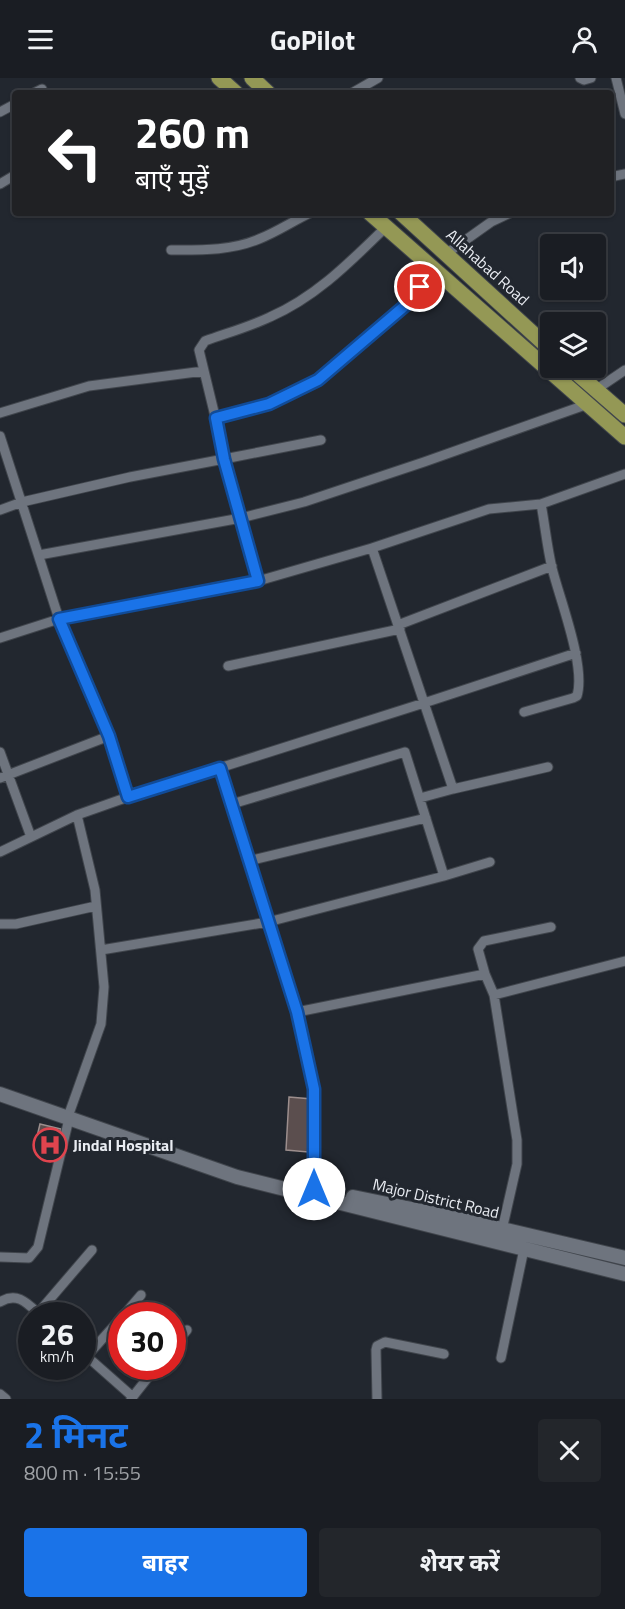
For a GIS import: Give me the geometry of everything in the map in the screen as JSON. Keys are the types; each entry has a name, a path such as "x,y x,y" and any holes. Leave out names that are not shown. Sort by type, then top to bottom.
{"main road":[{"path":"219,78 233,90"},
{"path":"252,78 265,90"},
{"path":"373,216 625,437"},
{"name":"Allahabad Road","path":"404,216 540,339"},
{"path":"583,378 625,415"}],"street":[{"path":"356,90 378,78"},
{"path":"580,78 584,80 591,78"},
{"path":"616,78 625,114"},
{"path":"171,250 233,247 259,240 304,216"},
{"path":"446,254 491,222 504,216"},
{"path":"258,581 224,459 199,350 205,341 270,317 306,298 338,274 386,227"},
{"path":"216,418 269,404 318,380 407,304 434,270"},
{"path":"39,555 241,518 304,502 424,462 585,401 596,389 625,370"},
{"path":"0,413 89,386 204,371"},
{"path":"0,436 4,463 22,502 59,619 109,736 128,797"},
{"path":"0,510 22,502 130,477 321,440"},
{"path":"0,638 59,619 258,581 372,548 489,508 541,504 625,474"},
{"path":"524,712 577,696 579,690 576,652 552,566 541,504"},
{"path":"372,548 453,789"},
{"path":"228,666 399,627 552,566"},
{"path":"0,852 77,815 128,797 576,652"},
{"path":"4,776 109,736"},
{"path":"0,752 4,776 31,837"},
{"path":"232,804 405,752 444,876"},
{"path":"420,798 548,767"},
{"path":"220,768 297,1012 314,1089 314,1189"},
{"path":"0,1257 29,1258 38,1247 69,1115 101,1024 104,987 95,890 77,815"},
{"path":"248,861 426,818"},
{"path":"101,950 268,922 490,862"},
{"path":"0,924 16,924 96,906"},
{"path":"502,1230 517,1164 517,1140 494,995 478,949 484,941 551,927"},
{"path":"494,995 625,961"},
{"path":"297,1012 485,974"},
{"path":"0,1084 69,1115"},
{"path":"0,1094 69,1115 237,1177 625,1274"},
{"name":"Major District Road","path":"69,1115 226,1168 625,1258"},
{"path":"501,1358 524,1249"},
{"path":"49,1302 92,1250"},
{"path":"135,1302 141,1295"},
{"path":"0,1302 13,1296 25,1302"},
{"path":"96,1343 108,1330"},
{"path":"377,1399 376,1350 381,1343 386,1342 444,1354"},
{"path":"96,1364 132,1398 146,1380"},
{"path":"0,1394 6,1399"}],"building":[{"path":"289,1097 312,1099 308,1152 286,1150"},
{"path":"40,1124 61,1129 55,1155 34,1149"}],"place":[{"name":"Jindal Hospital","path":"50,1145"}],"route":[{"path":"314,1189 314,1089 297,1012 220,768 128,797 109,736 59,619 258,581 224,459 216,418 269,404 318,380 407,304 420,287"}]}
